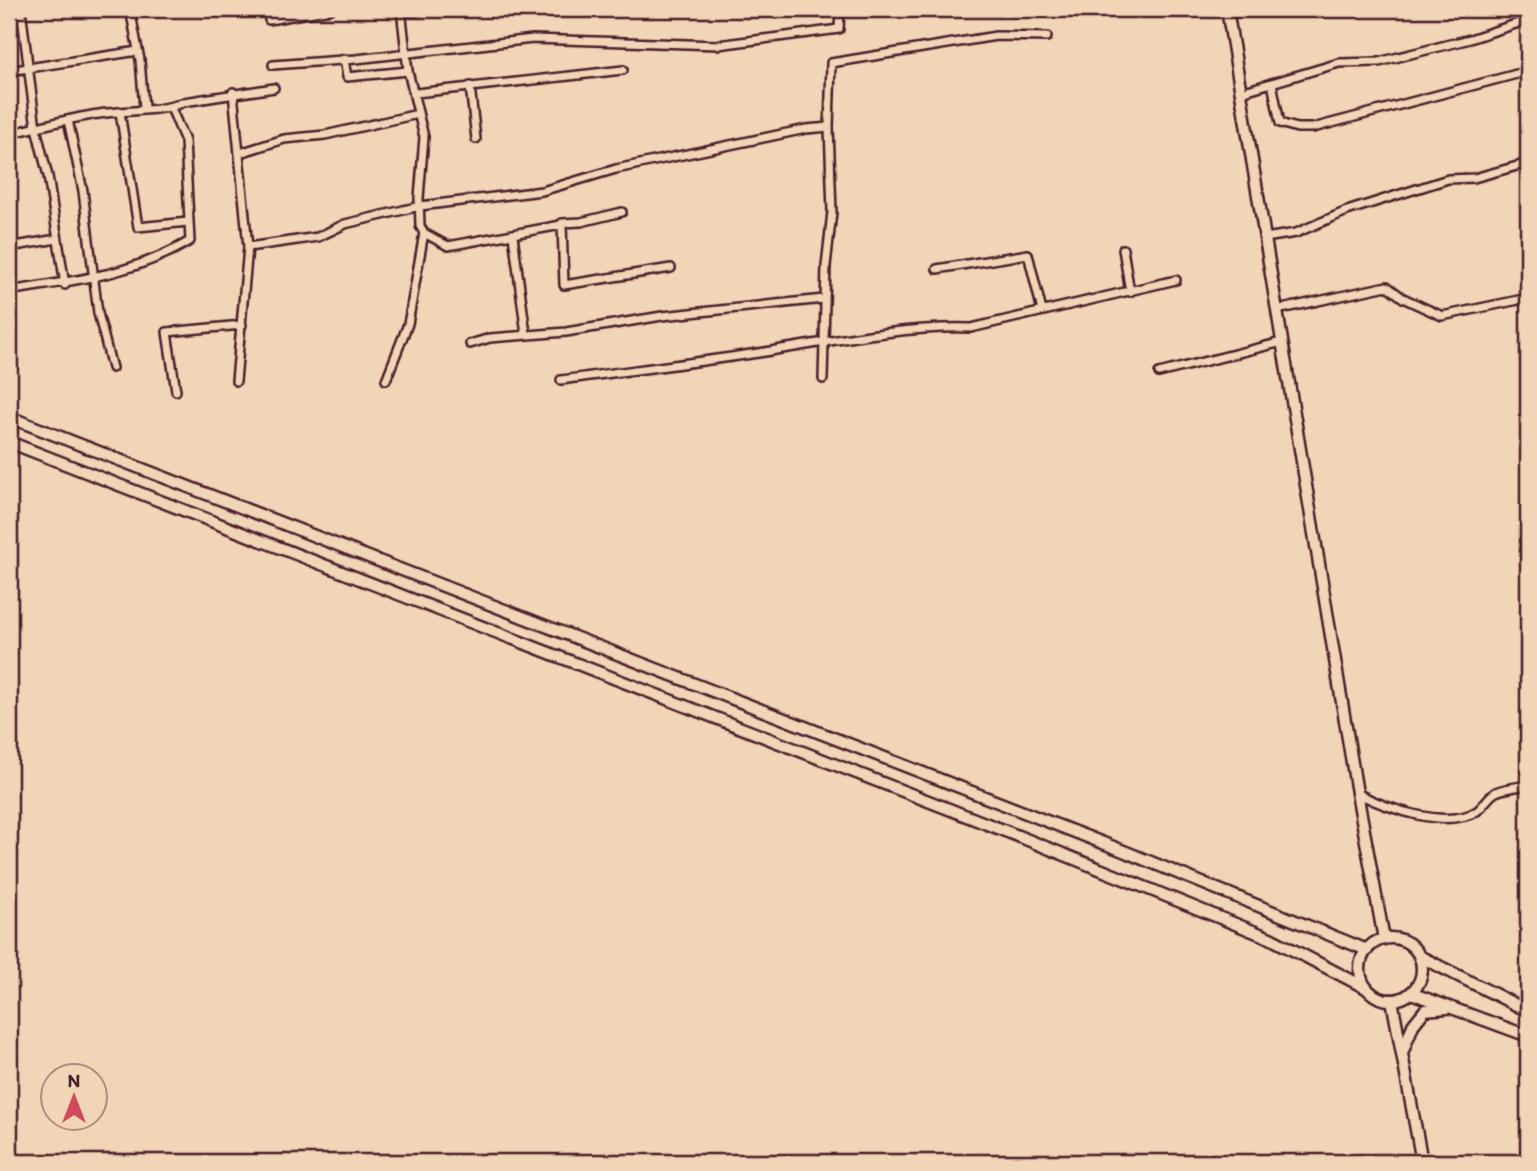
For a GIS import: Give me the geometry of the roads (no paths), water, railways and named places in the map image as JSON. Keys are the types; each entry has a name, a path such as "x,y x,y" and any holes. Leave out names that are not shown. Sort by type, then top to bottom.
{"street":[{"path":"21,9 36,128 48,176 65,285"},
{"path":"130,9 145,107"},
{"path":"269,19 331,9"},
{"path":"403,9 409,12 430,9"},
{"path":"403,9 408,71 416,93 425,145 420,206 420,226 424,233 448,246 622,212"},
{"path":"273,65 533,39 718,45 839,29 840,9"},
{"path":"1227,9 1357,793 1384,939"},
{"path":"1241,92 1339,63 1378,62 1528,20"},
{"path":"823,379 824,299 832,212 829,127 831,63 996,36 1047,37"},
{"path":"9,71 138,51"},
{"path":"344,59 347,77 408,71"},
{"path":"416,93 623,70"},
{"path":"1272,83 1280,123 1297,128 1313,128 1528,71"},
{"path":"470,86 476,139"},
{"path":"9,134 68,120 145,107 171,108 184,102 233,92 274,88"},
{"path":"233,92 248,247 236,381"},
{"path":"9,267 11,290 65,285 111,275 171,252 190,241 185,141 171,108"},
{"path":"120,112 138,227 188,222"},
{"path":"240,153 284,139 325,135 418,114"},
{"path":"68,120 83,191 92,278 112,368"},
{"path":"248,247 318,237 345,224 420,206 541,191 616,169 806,129 829,127"},
{"path":"1265,238 1296,233 1347,211 1448,179 1474,178 1528,163"},
{"path":"561,225 564,285 671,268"},
{"path":"386,380 408,324 424,233"},
{"path":"513,235 526,334"},
{"path":"9,247 57,239"},
{"path":"1123,249 1130,292"},
{"path":"937,269 1028,254 1042,311"},
{"path":"561,380 758,353 822,341 971,328 1176,281"},
{"path":"1277,310 1387,286 1403,298 1442,316 1528,298"},
{"path":"470,344 662,316 824,299"},
{"path":"176,391 167,332 242,325"},
{"path":"1159,373 1282,342"},
{"path":"9,417 1121,850 1367,950"},
{"path":"9,442 1060,853 1270,938 1382,999 1392,1000 1411,993 1421,976 1419,956"},
{"path":"1357,793 1380,805 1424,816 1453,819 1477,811 1495,793 1528,785"},
{"path":"1366,988 1359,969 1367,950 1384,939 1404,941 1419,956 1528,1011"},
{"path":"1411,993 1528,1036"},
{"path":"1392,1000 1422,1162"},
{"path":"1402,1052 1413,1024 1426,1010 1452,1008"}]}
